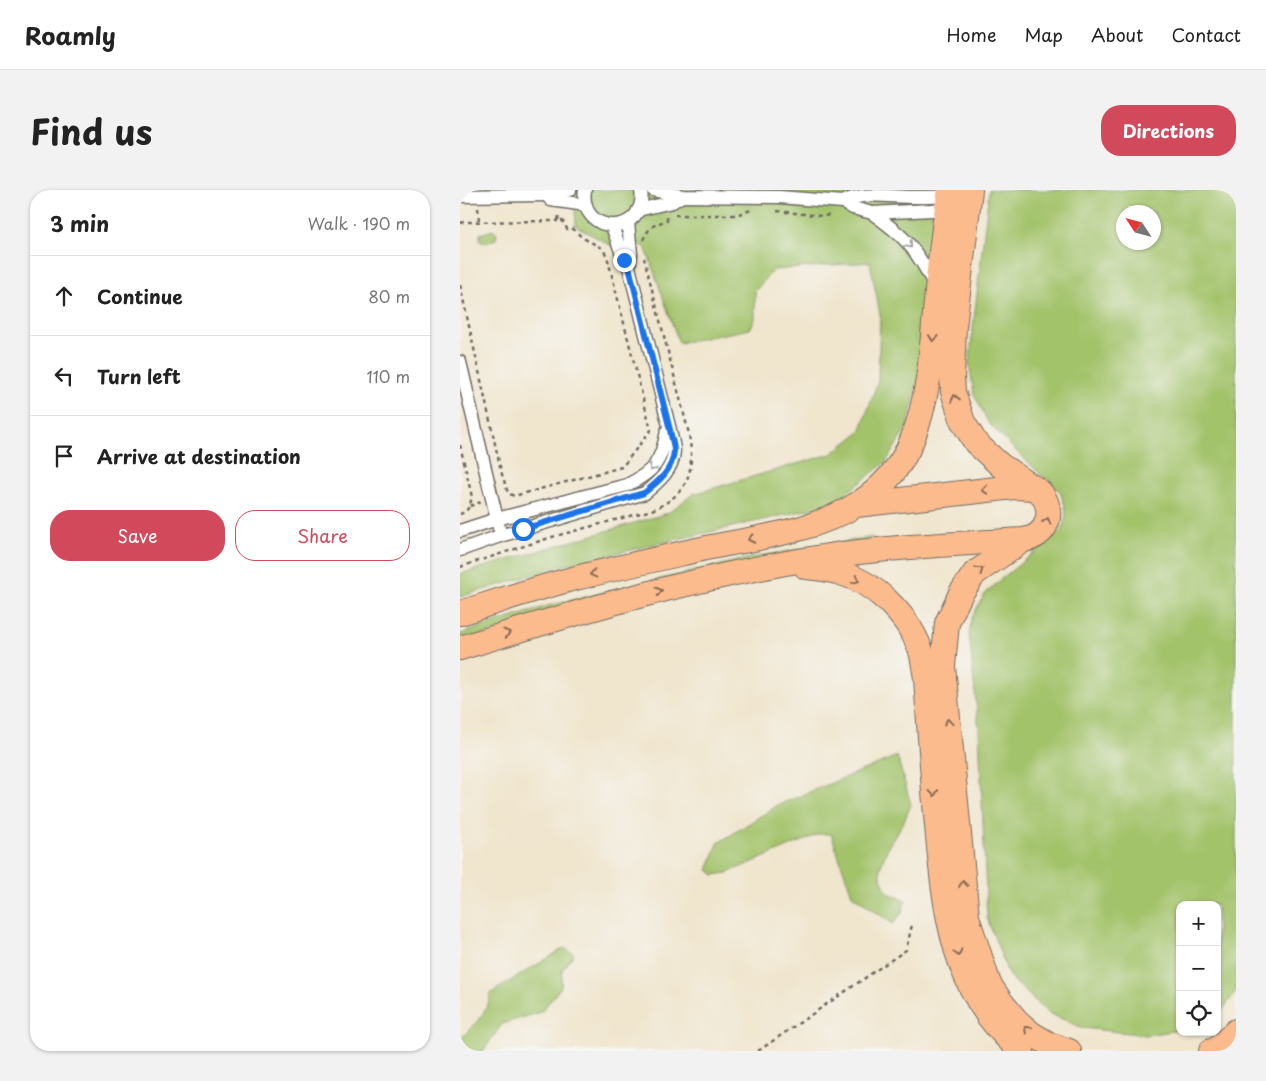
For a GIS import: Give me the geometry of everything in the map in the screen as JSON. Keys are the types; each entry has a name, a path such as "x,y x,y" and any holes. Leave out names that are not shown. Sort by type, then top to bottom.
{"highway":[{"path":"460,613 574,578 799,529 823,521 856,505 881,485 891,475 912,442 918,425 926,389 937,290 959,198"},
{"path":"460,648 600,605 692,582 775,565 885,548 1023,540 1034,538 1040,533 1048,522 1049,509 1047,503 1040,492 1000,465 976,443 960,416 953,392 959,198"},
{"path":"856,505 1006,488 1034,488"},
{"path":"1023,540 975,573 961,593 947,622 943,666 967,917 989,984 1002,1003 1032,1034 1049,1044 1070,1051"},
{"path":"775,565 809,567 839,572 877,592 893,605 909,627 920,649 926,678 944,893 950,930 967,981 977,1001 988,1019 1022,1051"},
{"path":"1221,1049 1236,1031"}],"street":[{"path":"460,196 546,195 552,192 570,190"},
{"path":"585,190 586,205 593,218 612,226 628,222 638,210 641,203 641,190"},
{"path":"652,190 682,196 779,197 843,202 853,208 872,212 959,198"},
{"path":"843,202 851,198 877,193 915,197 959,198"},
{"path":"546,195 552,200 586,205"},
{"path":"638,210 672,202 682,196"},
{"path":"872,212 912,248 937,290"},
{"path":"628,222 631,254 629,267"},
{"path":"460,550 500,536 644,493 660,481 671,462 674,450 669,424 629,267 624,260 612,226"},
{"path":"460,362 500,536"},
{"path":"460,531 497,519 627,485 646,475 656,464 664,447 669,424"}],"path":[{"path":"644,247 643,240 646,232 659,223 667,221 668,214 736,215 753,209"},
{"path":"776,211 822,216 835,214"},
{"path":"460,223 558,222"},
{"path":"460,285 500,471 508,493 514,496 622,467 651,430 607,256 603,248 587,241 572,228 567,229"},
{"path":"644,253 689,434"},
{"path":"460,444 472,497 470,506 465,512 460,514"},
{"path":"758,1051 906,950 912,925"}],"green space":[{"path":"574,190 936,190 925,287 919,379 907,427 886,462 833,504 569,564 460,597 460,574 668,513 693,494 831,454 860,432 878,381 880,315 870,262 773,270 755,291 755,319 750,329 679,343 645,246 610,245 576,226"},
{"path":"989,190 1236,190 1236,991 1221,1011 1221,901 1176,901 1176,1030 1146,1035 1083,1028 1048,1013 1009,976 987,918 979,731 969,634 972,617 984,595 1001,579 1053,538 1061,530 1066,517 1065,506 1060,492 989,424 974,394 969,363"},
{"path":"493,230 497,233 496,239 486,243 480,240 480,234"},
{"path":"872,537 872,543 460,640 460,634 551,605 753,557"},
{"path":"897,756 911,805 903,823 888,847 880,869 882,881 888,893 906,900 901,914 893,924 852,895 831,834 819,834 727,873 714,875 708,870 718,843 778,805"},
{"path":"564,948 574,954 562,970 561,987 541,1012 502,1024 483,1051 460,1051 460,1039 483,1013 491,993"}],"route":[{"path":"523,529 644,493 660,481 671,462 674,450 670,430 629,267 624,260"}]}
